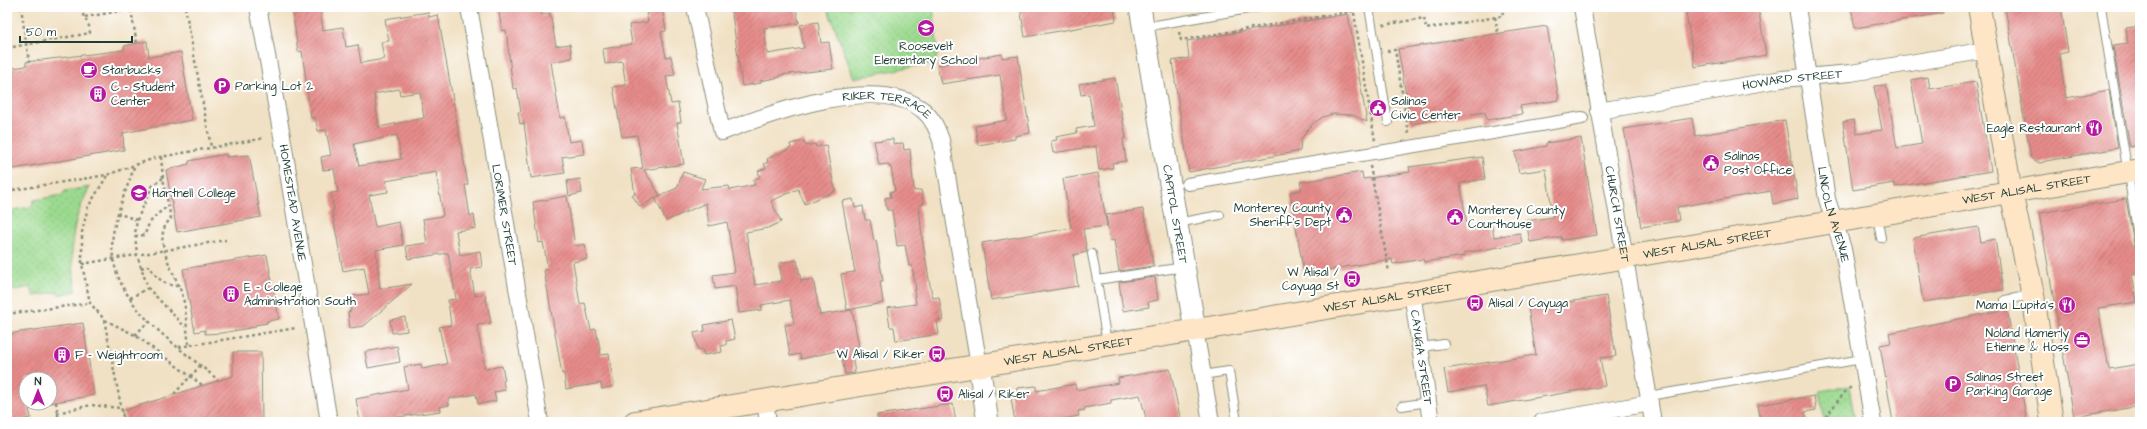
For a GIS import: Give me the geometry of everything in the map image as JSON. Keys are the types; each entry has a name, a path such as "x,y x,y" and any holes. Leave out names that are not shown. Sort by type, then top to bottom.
{"main road":[{"path":"1979,7 2011,192 2033,295 2052,422"},
{"name":"WEST ALISAL STREET","path":"635,422 767,412 979,366 2134,171"}],"street":[{"name":"HOMESTEAD AVENUE","path":"258,7 282,136 328,422"},
{"name":"LORIMER STREET","path":"469,7 540,422"},
{"name":"RIKER TERRACE","path":"694,7 722,132 794,108 862,95 890,96 903,99 924,111 931,118 942,140 979,366"},
{"name":"CHURCH STREET","path":"1582,7 1653,422"},
{"name":"LINCOLN AVENUE","path":"1797,7 1827,199 1843,249 1872,419"},
{"name":"CAPITOL STREET","path":"1141,17 1211,422"},
{"name":"HOWARD STREET","path":"1599,111 1808,75 1851,73 1986,50"},
{"path":"1188,184 1582,118"},
{"name":"CAYUGA STREET","path":"1412,292 1424,347 1428,402 1432,422"},
{"path":"979,366 988,422"},
{"path":"1542,422 1649,400"}],"lane":[{"path":"1141,17 1260,7"},
{"path":"1369,7 1388,122"},
{"path":"2101,7 2134,171 2140,248"},
{"path":"1877,214 1881,238"},
{"path":"1177,223 1220,215"},
{"path":"1092,254 1097,280 1184,267"},
{"path":"1098,287 1107,344"},
{"path":"2005,300 2033,295"},
{"path":"1424,347 1444,344"},
{"path":"1649,400 1862,359"},
{"path":"1202,375 1229,371 1237,422"},
{"path":"1402,406 1428,402"}],"path":[{"path":"21,7 29,62"},
{"path":"7,48 90,33 85,17 79,7"},
{"path":"85,17 144,7"},
{"path":"185,7 211,148"},
{"path":"1380,26 1424,18 1426,29 1503,16 1502,7"},
{"path":"1173,29 1179,28 1180,40 1353,9 1389,272"},
{"path":"131,10 137,44"},
{"path":"1495,17 1498,33"},
{"path":"1383,51 1395,50 1411,147"},
{"path":"7,192 107,175 161,157 265,138"},
{"path":"161,157 163,178 171,219 165,225 162,234 167,262 173,271 183,296 187,314 186,327 189,344"},
{"path":"134,166 117,213 113,236 114,259 119,280 130,298 149,321 218,380"},
{"path":"107,175 88,207 82,232 82,264 90,303 104,319 135,335 202,385"},
{"path":"163,178 153,185 137,220 135,236 137,255 148,288 186,327"},
{"path":"135,236 145,235 151,221 157,213 169,206"},
{"path":"117,213 137,220"},
{"path":"82,264 226,240"},
{"path":"141,268 149,266 161,281 168,285 178,286"},
{"path":"130,298 148,288"},
{"path":"7,314 90,303"},
{"path":"104,319 120,408 124,422"},
{"path":"135,335 149,321"},
{"path":"179,347 189,344 296,328"},
{"path":"174,394 201,365"},
{"path":"1818,422 1822,417 1826,417 1850,386 1866,384"},
{"path":"59,422 57,413 91,405 120,408"},
{"path":"1826,417 1830,422"},
{"path":"1836,422 1872,419"}],"green space":[{"path":"827,7 933,7 938,52 935,62 854,78"},
{"path":"90,187 78,214 73,238 72,249 76,291 59,295 57,292 34,296 30,287 7,292 7,211 31,207 34,200 62,195 65,191"},
{"path":"1849,386 1855,422 1830,422 1828,418 1824,417 1820,391"}],"building":[{"path":"292,7 320,7 323,30 343,27 346,47 358,45 361,63 384,59 381,42 389,41 385,19 428,12 429,17 438,15 468,185 465,185 470,216 474,215 476,228 456,231 460,255 480,251 482,267 470,269 475,296 485,294 491,323 477,325 485,369 502,366 505,380 503,381 505,390 494,392 496,401 478,404 476,394 448,399 449,405 440,407 441,411 398,417 399,422 360,422 356,399 408,389 404,367 421,364 422,369 447,364 439,327 451,325 448,300 456,299 448,253 408,259 406,246 427,243 423,219 443,216 436,172 386,181 388,192 369,195 375,227 399,222 403,245 376,250 380,289 412,284 364,326 350,328 348,312 351,311 350,304 353,304 352,296 369,294 364,267 343,271 332,211 334,210 331,193 338,192 334,169 323,170 321,157 331,155 326,130 318,131 315,117 311,118 302,51 298,52","holes":["399,89 400,95 420,92 424,118 379,127 374,94","397,135 401,159 359,166 354,144"]},
{"path":"498,7 541,7 542,15 550,13 556,46 570,44 572,58 551,62 560,118 565,117 569,142 582,140 584,154 562,157 565,173 531,178 524,123 520,124 518,112 521,112 517,88 513,89 506,30 502,31"},
{"path":"645,7 662,7 666,31 661,32 666,57 671,56 675,75 666,76 671,104 678,103 681,122 677,123 684,164 644,170 660,195 640,207 632,195 635,194 631,169 643,168 637,135 622,137 613,87 626,85 622,61 605,64 603,49 632,44 629,25 648,22"},
{"path":"731,7 780,7 781,11 796,8 799,23 764,28 767,54 804,48 800,25 818,22 821,43 829,42 833,69 780,75 780,77 760,81 761,83 742,86"},
{"path":"1020,7 1114,7 1116,21 1025,37"},
{"path":"1685,7 1758,7 1766,55 1695,67"},
{"path":"1851,7 1942,7 1943,13 1855,28"},
{"path":"2005,7 2061,7 2068,52 2059,54 2066,98 2109,90 2118,148 2041,163 2036,162 2031,158"},
{"path":"1348,14 1367,122 1353,115 1333,114 1323,117 1315,122 1306,131 1301,140 1300,151 1189,172 1172,61 1189,58 1187,41"},
{"path":"1547,26 1559,100 1520,106 1522,114 1487,120 1485,112 1411,124 1398,49"},
{"path":"2140,26 2140,145 2130,147 2113,46 2128,44 2126,28"},
{"name":"C - Student Center","path":"147,41 149,57 181,52 192,120 123,133 124,150 7,170 7,69 26,66 26,62 124,50 124,46"},
{"path":"1002,54 1002,58 1018,56 1030,133 1015,136 1015,139 978,145 975,126 1007,120 1000,75 941,84 937,65"},
{"path":"1928,77 1930,89 1976,82 1991,171 1895,187 1894,183 1853,190 1843,122 1854,120 1857,134 1882,130 1874,86 1886,85 1897,148 1922,144 1911,80"},
{"path":"1115,78 1126,138 1123,139 1126,161 1112,163 1113,168 1099,170 1096,146 1053,153 1051,141 1057,140 1056,137 1077,133 1076,129 1094,126 1089,94 1081,95 1079,84"},
{"name":"Salinas Post Office","path":"1692,118 1695,136 1785,120 1798,199 1773,204 1771,191 1677,207 1679,221 1641,227 1624,129"},
{"path":"1581,138 1597,235 1562,240 1561,237 1530,242 1526,221 1553,217 1546,169 1519,173 1515,152 1546,146 1546,143"},
{"path":"893,139 893,144 903,143 904,150 910,149 914,191 921,190 924,204 919,205 922,238 930,285 933,298 939,297 943,320 937,321 939,334 896,341 894,327 890,327 887,308 916,304 914,290 916,290 912,265 909,266 905,245 897,246 892,210 887,210 885,198 891,197 890,192 895,191 891,167 889,167 889,164 879,165 874,141"},
{"path":"804,141 806,146 815,144 816,147 826,145 835,191 805,204 798,189 771,201 781,222 768,228 746,232 755,285 782,281 779,263 797,260 801,281 813,279 820,315 852,310 859,347 851,349 855,373 845,374 840,350 801,359 800,354 790,356 785,325 794,324 790,300 761,305 762,310 739,313 735,286 715,289 713,275 735,272 727,222 709,226 706,203 666,221 655,198 677,188 683,172 705,179 701,189 729,186 730,190 755,185 753,180 760,177 758,171 766,168 764,164 768,162 767,159 791,148 790,144"},
{"path":"226,154 226,157 249,155 261,217 177,232 166,170 189,164 189,161"},
{"path":"1482,157 1485,179 1460,183 1468,230 1492,226 1494,237 1520,233 1522,243 1464,253 1465,256 1424,262 1423,259 1393,264 1392,259 1304,274 1290,192 1302,190 1300,182 1362,172 1363,179 1410,172 1409,167"},
{"path":"1098,173 1107,226 1083,229 1087,252 1073,255 1078,286 991,300 982,243 1071,228 1063,179"},
{"path":"580,179 582,193 569,196 567,181"},
{"path":"567,196 575,246 585,244 587,259 573,262 580,304 585,303 591,330 596,329 601,355 609,354 614,386 602,389 601,383 566,389 564,373 562,374 544,270 548,269 543,242 539,243 533,202"},
{"path":"853,199 855,208 863,206 865,220 870,220 874,241 876,240 883,281 880,281 883,303 847,310 841,274 855,272 842,201"},
{"path":"2126,199 2135,249 2140,253 2140,274 2132,275 2137,302 2098,308 2109,369 2140,364 2140,406 2074,417 2039,213"},
{"path":"1143,209 1153,266 1119,271 1114,240 1110,241 1106,215"},
{"path":"1978,227 1981,242 1995,239 2003,290 1923,302 1913,238"},
{"name":"E - College Administration South","path":"267,255 279,319 255,325 255,327 222,333 205,334 205,330 195,332 183,269"},
{"path":"1155,277 1158,300 1148,302 1149,307 1123,311 1119,282"},
{"path":"1606,296 1616,356 1600,358 1605,386 1488,406 1484,386 1448,392 1444,369 1536,355 1528,308"},
{"name":"Salinas Street Parking Garage","path":"2007,309 2027,422 1893,422 1880,345 1891,343 1889,333"},
{"path":"405,317 407,331 392,333 390,320"},
{"path":"731,320 735,339 726,341 726,345 721,346 722,352 704,355 702,349 698,350 694,333 705,331 704,325"},
{"name":"F - Weightroom","path":"83,323 94,395 58,402 58,371 18,371 18,411 30,411 31,418 8,422 7,334"},
{"path":"397,346 400,362 368,368 365,352"},
{"path":"233,352 261,352 262,422 126,422 122,411 233,376"},
{"path":"1170,369 1181,422 1147,422 1140,395 1111,400 1111,403 1084,408 1085,410 1078,411 1079,416 1047,422 1015,422 1010,392 1017,391 1017,388 1036,386 1036,391 1075,384 1076,390 1119,383 1118,378"},
{"path":"1814,396 1816,410 1805,412 1807,422 1761,422 1758,405"},
{"path":"953,404 956,422 878,422 877,415"}],"place":[{"name":"Roosevelt Elementary School","path":"926,28"},
{"name":"Starbucks","path":"89,70"},
{"name":"Parking Lot 2","path":"222,86"},
{"name":"C - Student Center","path":"98,94"},
{"name":"Salinas Civic Center","path":"1378,108"},
{"name":"Eagle Restaurant","path":"2094,128"},
{"name":"Salinas Post Office","path":"1711,163"},
{"name":"Hartnell College","path":"139,193"},
{"name":"Monterey County Sheriff's Dept","path":"1344,215"},
{"name":"Monterey County Courthouse","path":"1455,217"},
{"name":"W Alisal / Cayuga St","path":"1352,279"},
{"name":"E - College Administration South","path":"231,294"},
{"name":"Alisal / Cayuga","path":"1475,303"},
{"name":"Mama Lupita's","path":"2067,305"},
{"name":"Noland Hamerly Etienne & Hoss","path":"2082,340"},
{"name":"W Alisal / Riker","path":"937,354"},
{"name":"F - Weightroom","path":"62,355"},
{"name":"Salinas Street Parking Garage","path":"1953,384"},
{"name":"Alisal / Riker","path":"945,394"}]}
